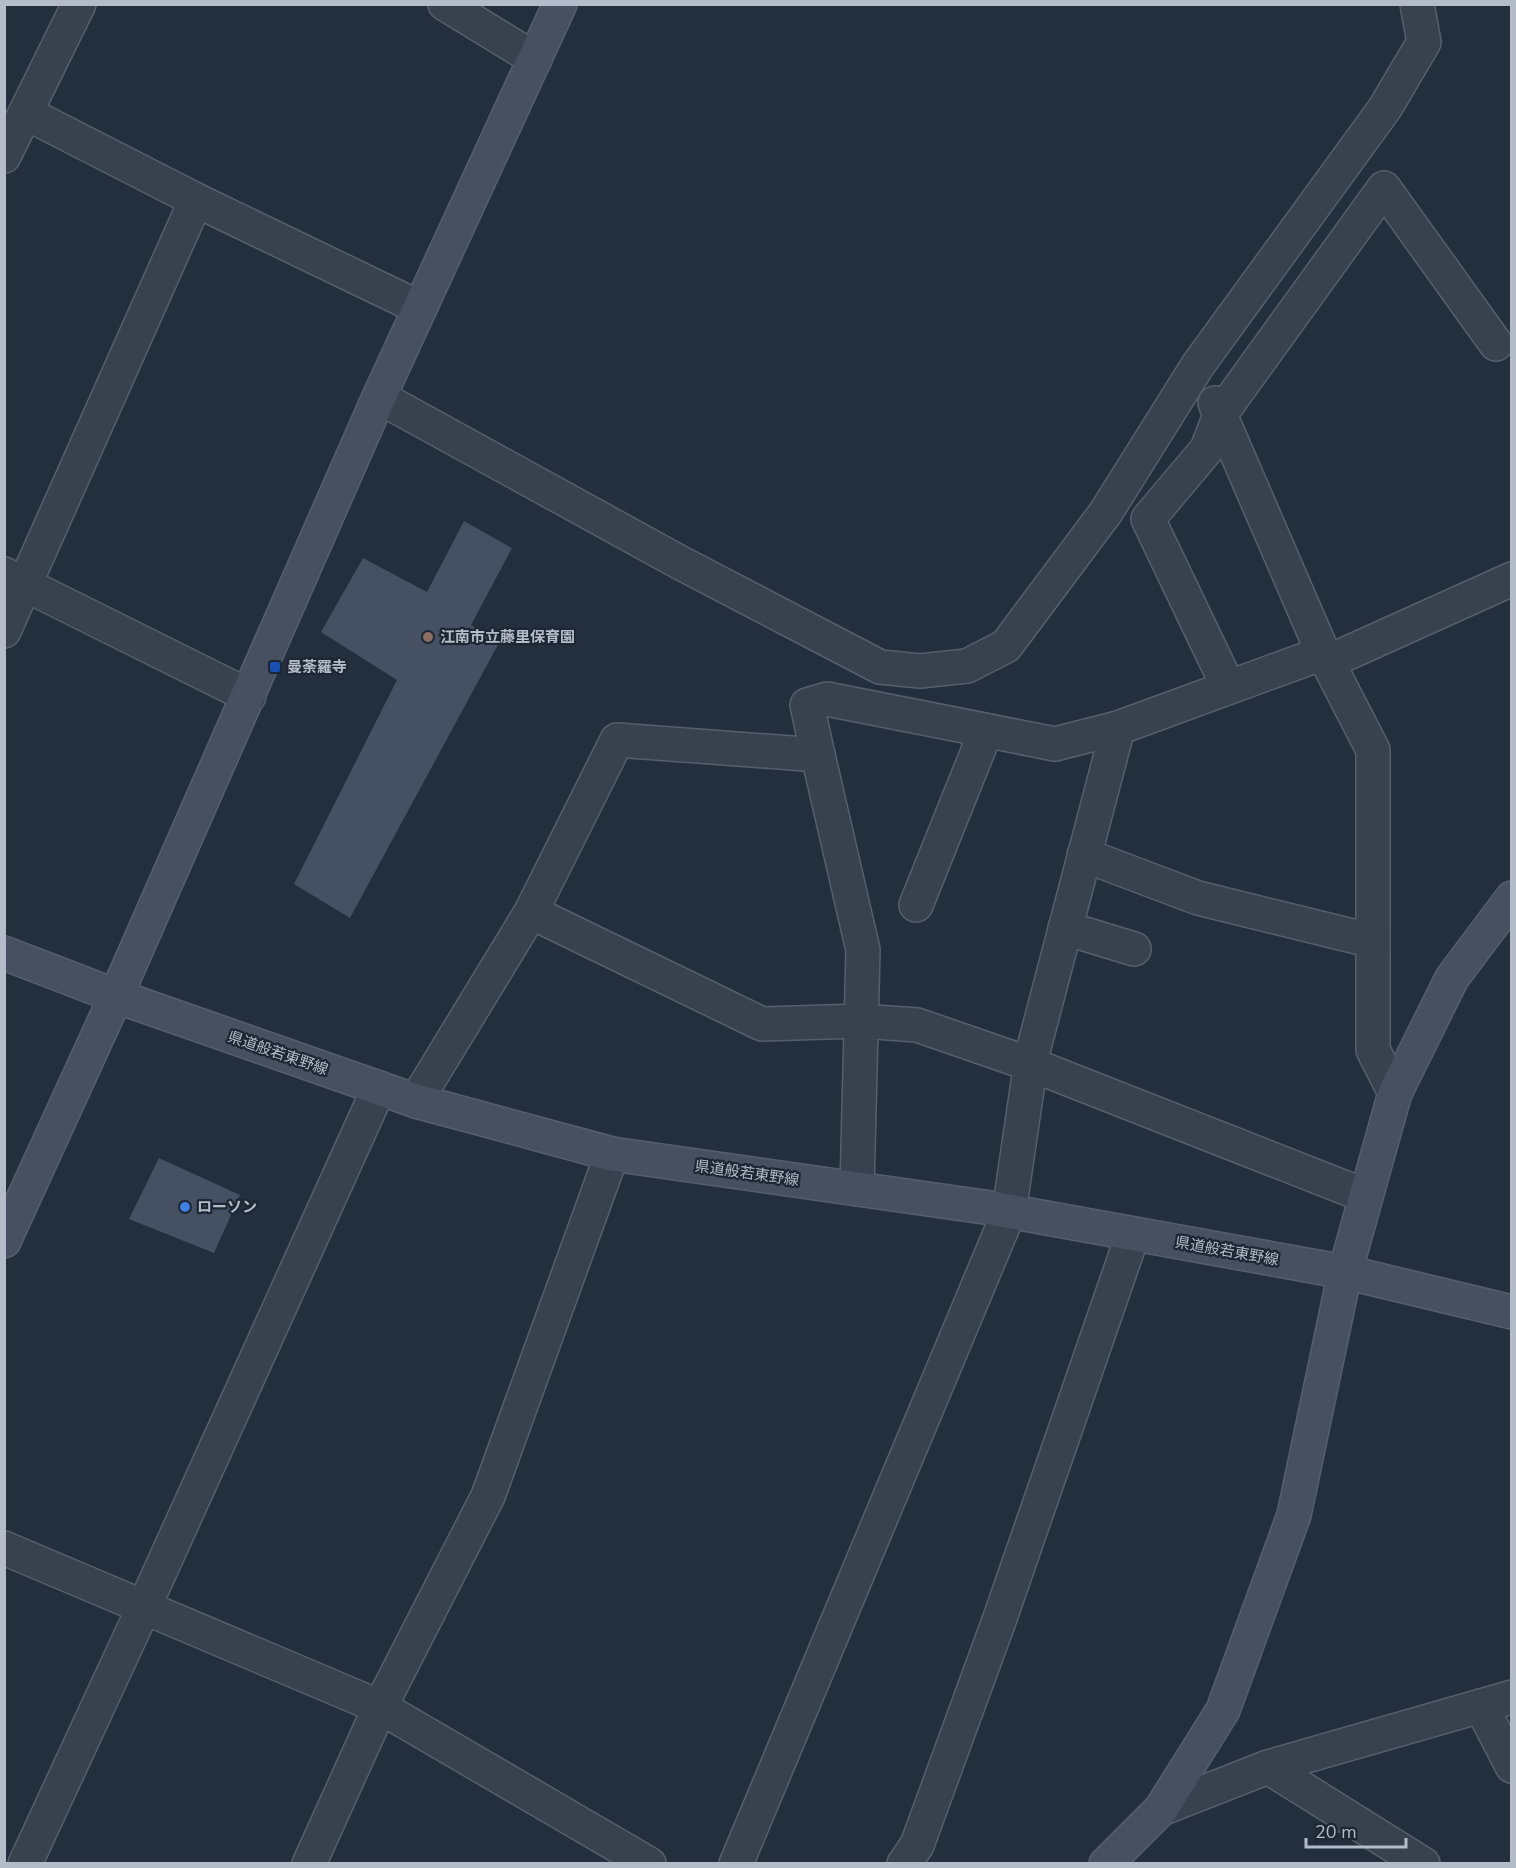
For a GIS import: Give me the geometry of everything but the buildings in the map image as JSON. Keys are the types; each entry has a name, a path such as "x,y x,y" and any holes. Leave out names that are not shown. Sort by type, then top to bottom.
{"street":[{"path":"4,156 79,4"},
{"path":"445,4 536,59"},
{"path":"4,1241 116,996 379,397 560,4"},
{"path":"379,397 679,562 880,667 920,671 967,666 1006,646 1106,512 1198,365 1385,108 1424,42 1417,4"},
{"path":"26,113 196,200 420,308"},
{"path":"1224,678 1148,519 1206,449 1220,415 1384,188 1506,347"},
{"path":"4,631 15,579 196,200"},
{"path":"1198,365 1373,750 1373,1050 1395,1093"},
{"path":"15,579 249,696"},
{"path":"857,1189 863,950 807,705 827,699 1055,744 1118,728 1331,655 1512,579"},
{"path":"736,1863 1009,1212 1030,1064 1118,728"},
{"path":"916,905 986,731"},
{"path":"416,1101 531,912 617,740 818,755"},
{"path":"1084,855 1198,898 1373,941"},
{"path":"1106,1863 1161,1809 1223,1710 1294,1515 1345,1272 1395,1093 1452,978 1512,898"},
{"path":"531,912 762,1024 861,1021 917,1025 1030,1064 1366,1197"},
{"path":"1065,928 1134,949"},
{"name":"県道般若東野線","path":"4,953 116,996 416,1101 612,1154 1009,1212 1345,1272 1512,1312"},
{"path":"26,1863 379,1088"},
{"path":"309,1863 380,1707 489,1496 612,1154"},
{"path":"904,1863 917,1845 1000,1618 1133,1234"},
{"path":"4,1548 380,1707 649,1863"},
{"path":"1161,1809 1268,1767 1512,1697"},
{"path":"1481,1706 1512,1766"},
{"path":"1268,1767 1423,1863"}],"place":[{"name":"江南市立藤里保育園","path":"428,637"},
{"name":"曼荼羅寺","path":"275,667"},
{"name":"ローソン","path":"185,1207"}]}
